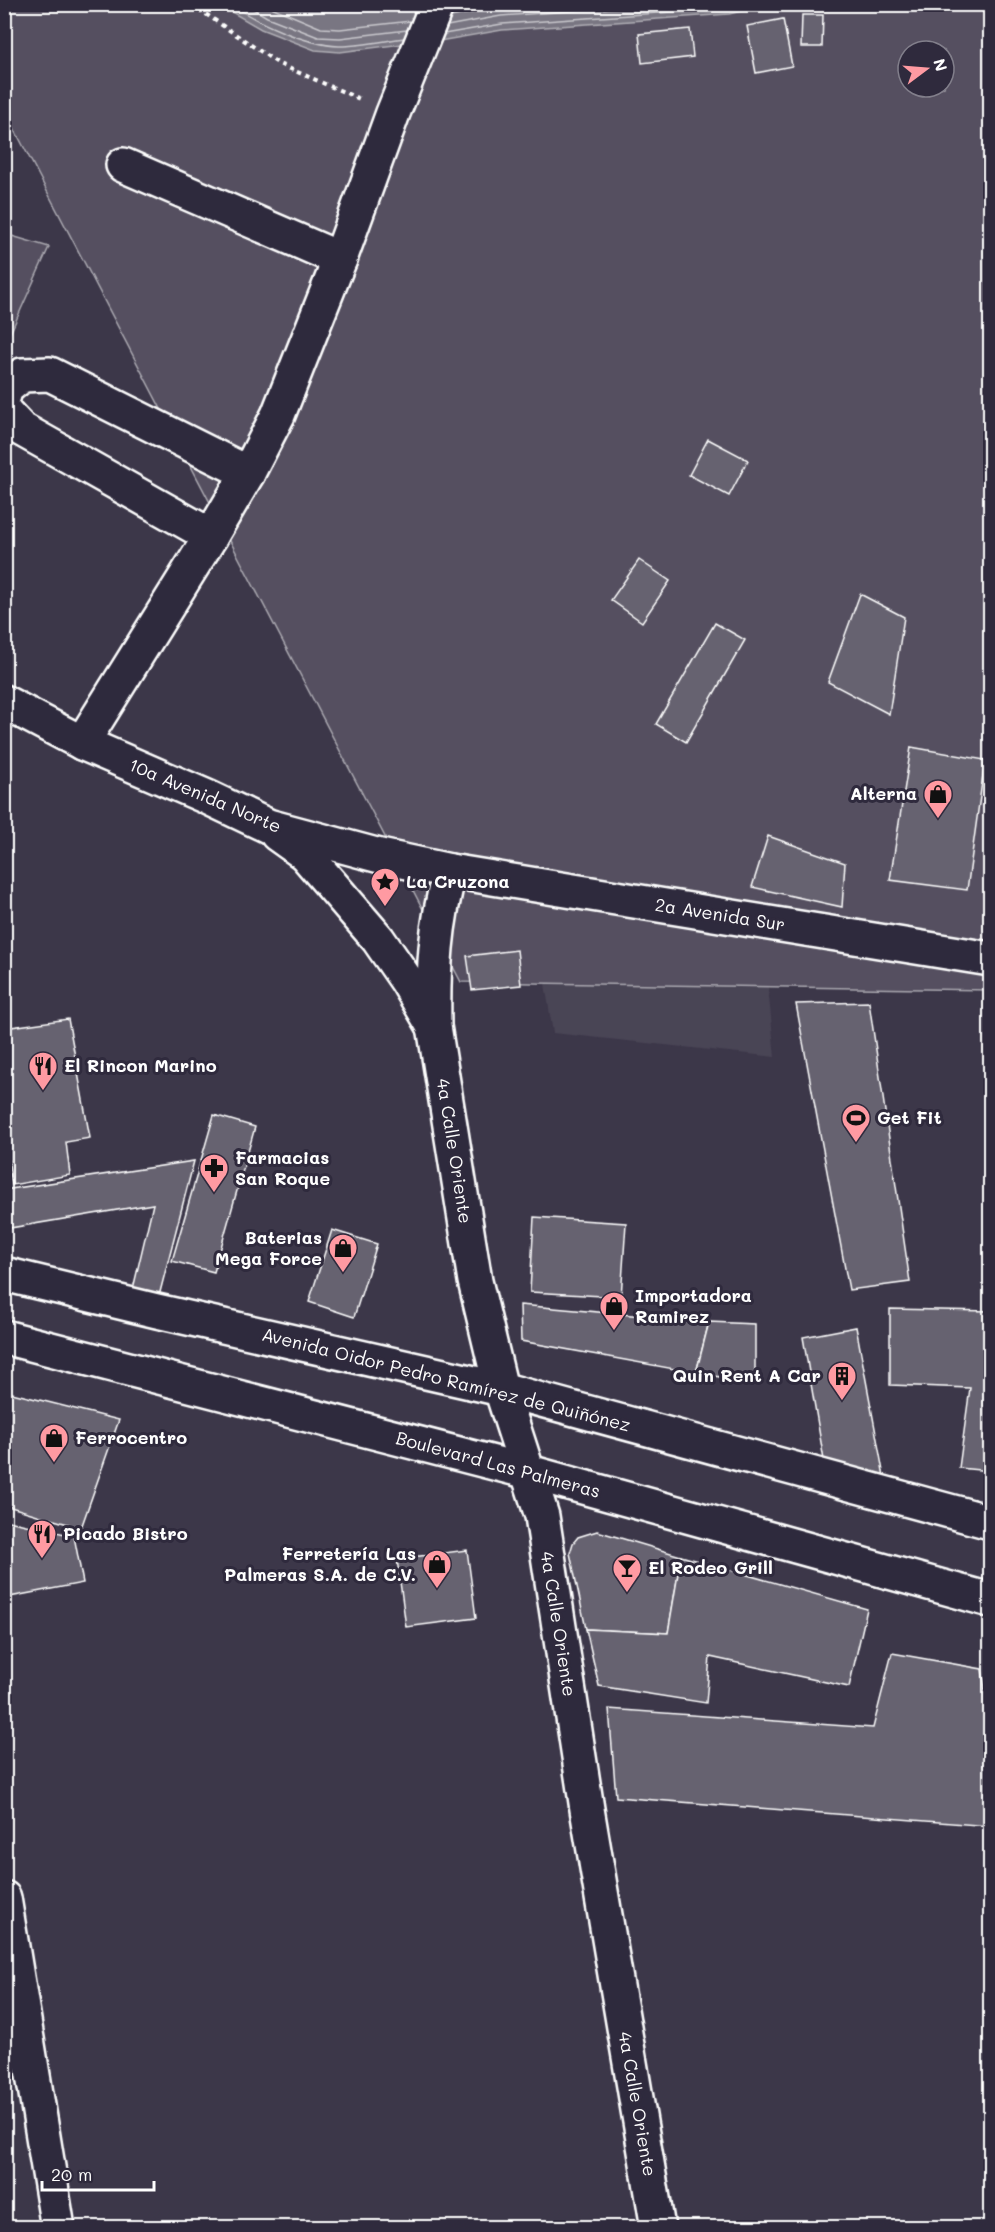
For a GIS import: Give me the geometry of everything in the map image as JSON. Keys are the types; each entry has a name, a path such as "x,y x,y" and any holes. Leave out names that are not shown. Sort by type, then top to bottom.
{"street":[{"path":"82,743 211,536 248,473 278,415 437,4"},
{"path":"123,165 340,259"},
{"path":"4,395 5,389 22,375 50,374 248,473"},
{"path":"4,411 21,429 211,536"},
{"name":"10a Avenida Norte","path":"4,702 82,743 268,826 380,856 450,871"},
{"name":"4a Calle Oriente","path":"268,826 305,854 378,939 434,1026"},
{"name":"4a Calle Oriente","path":"450,871 438,916 433,986 434,1026 475,1281 501,1389 542,1516 587,1809 658,2228"},
{"name":"2a Avenida Sur","path":"450,871 990,959"},
{"name":"Avenida Oidor Pedro Ramírez de Quiñónez","path":"4,1274 501,1389 990,1522"},
{"name":"Boulevard Las Palmeras","path":"4,1337 529,1472 990,1600"},
{"path":"4,1898 58,2228"}],"path":[{"path":"191,4 279,64 393,113"}],"shaded area":[{"path":"4,5 990,5 990,990 461,982 5,111"},
{"path":"4,234 49,247 5,345"},
{"path":"538,941 767,977 775,1057 553,1033"}],"water":[{"path":"223,5 767,5 729,14 502,30 428,43 410,43 340,52 315,50 261,29"}],"building":[{"path":"802,15 823,15 822,47 801,47"},
{"path":"783,19 792,66 756,73 747,26"},
{"path":"690,29 693,57 642,63 639,34"},
{"path":"708,439 748,460 729,496 689,475"},
{"path":"639,560 670,581 642,622 611,600"},
{"path":"860,594 904,617 889,714 828,682"},
{"path":"715,623 745,640 686,742 656,724"},
{"name":"Alterna","path":"911,747 985,760 967,890 890,880"},
{"path":"768,836 845,863 842,907 752,887"},
{"path":"517,950 521,985 472,990 467,956"},
{"name":"Get Fit","path":"869,1002 910,1282 849,1290 796,1004"},
{"name":"El Rincon Marino","path":"68,1019 90,1138 66,1142 70,1175 12,1185 4,1131 4,1028"},
{"name":"Farmacias San Roque","path":"214,1115 255,1127 214,1272 172,1261"},
{"path":"194,1161 159,1296 133,1289 153,1204 4,1229 4,1190"},
{"path":"534,1217 626,1223 621,1297 530,1292"},
{"name":"Baterias Mega Force","path":"332,1230 377,1244 354,1317 309,1302"},
{"name":"Importadora Ramirez","path":"520,1305 709,1322 696,1373 521,1341"},
{"path":"890,1309 990,1311 990,1471 959,1468 970,1388 890,1385"},
{"path":"709,1322 755,1324 755,1383 696,1373"},
{"name":"Quin Rent A Car","path":"856,1327 886,1487 825,1466 803,1337"},
{"name":"Ferrocentro","path":"4,1391 119,1420 81,1528 4,1505"},
{"name":"Picado Bistro","path":"4,1520 74,1536 83,1583 4,1598"},
{"name":"El Rodeo Grill","path":"597,1531 681,1556 668,1633 586,1629 570,1553 578,1537"},
{"name":"Ferretería Las Palmeras S.A. de C.V.","path":"467,1550 476,1618 406,1627 397,1559"},
{"path":"681,1556 867,1609 849,1687 710,1657 706,1703 599,1686 586,1629 668,1633"},
{"path":"892,1653 982,1669 990,1726 990,1826 616,1797 609,1709 873,1728"}],"place":[{"name":"Alterna","path":"938,820"},
{"name":"La Cruzona","path":"385,908"},
{"name":"El Rincon Marino","path":"43,1092"},
{"name":"Get Fit","path":"856,1144"},
{"name":"Farmacias San Roque","path":"214,1194"},
{"name":"Baterias Mega Force","path":"343,1274"},
{"name":"Importadora Ramirez","path":"614,1332"},
{"name":"Quin Rent A Car","path":"842,1402"},
{"name":"Ferrocentro","path":"54,1464"},
{"name":"Picado Bistro","path":"42,1560"},
{"name":"Ferretería Las Palmeras S.A. de C.V.","path":"437,1590"},
{"name":"El Rodeo Grill","path":"627,1594"}]}
